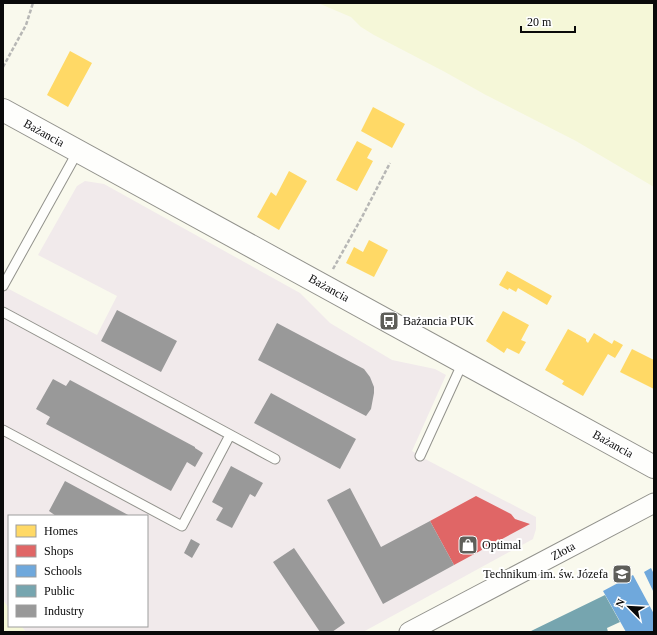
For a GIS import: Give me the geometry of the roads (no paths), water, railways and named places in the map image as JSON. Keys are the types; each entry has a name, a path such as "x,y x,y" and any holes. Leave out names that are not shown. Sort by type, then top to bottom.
{"street":[{"name":"Bażancia","path":"3,110 654,467"},
{"name":"Złota","path":"409,632 654,503"}],"lane":[{"path":"3,286 78,151"},
{"path":"3,312 275,459"},
{"path":"420,456 463,362"},
{"path":"3,430 182,526 230,435"}],"place":[{"name":"Bażancia PUK","path":"389,321"},
{"name":"Optimal","path":"468,545"},
{"name":"Technikum im. św. Józefa","path":"622,574"}]}
